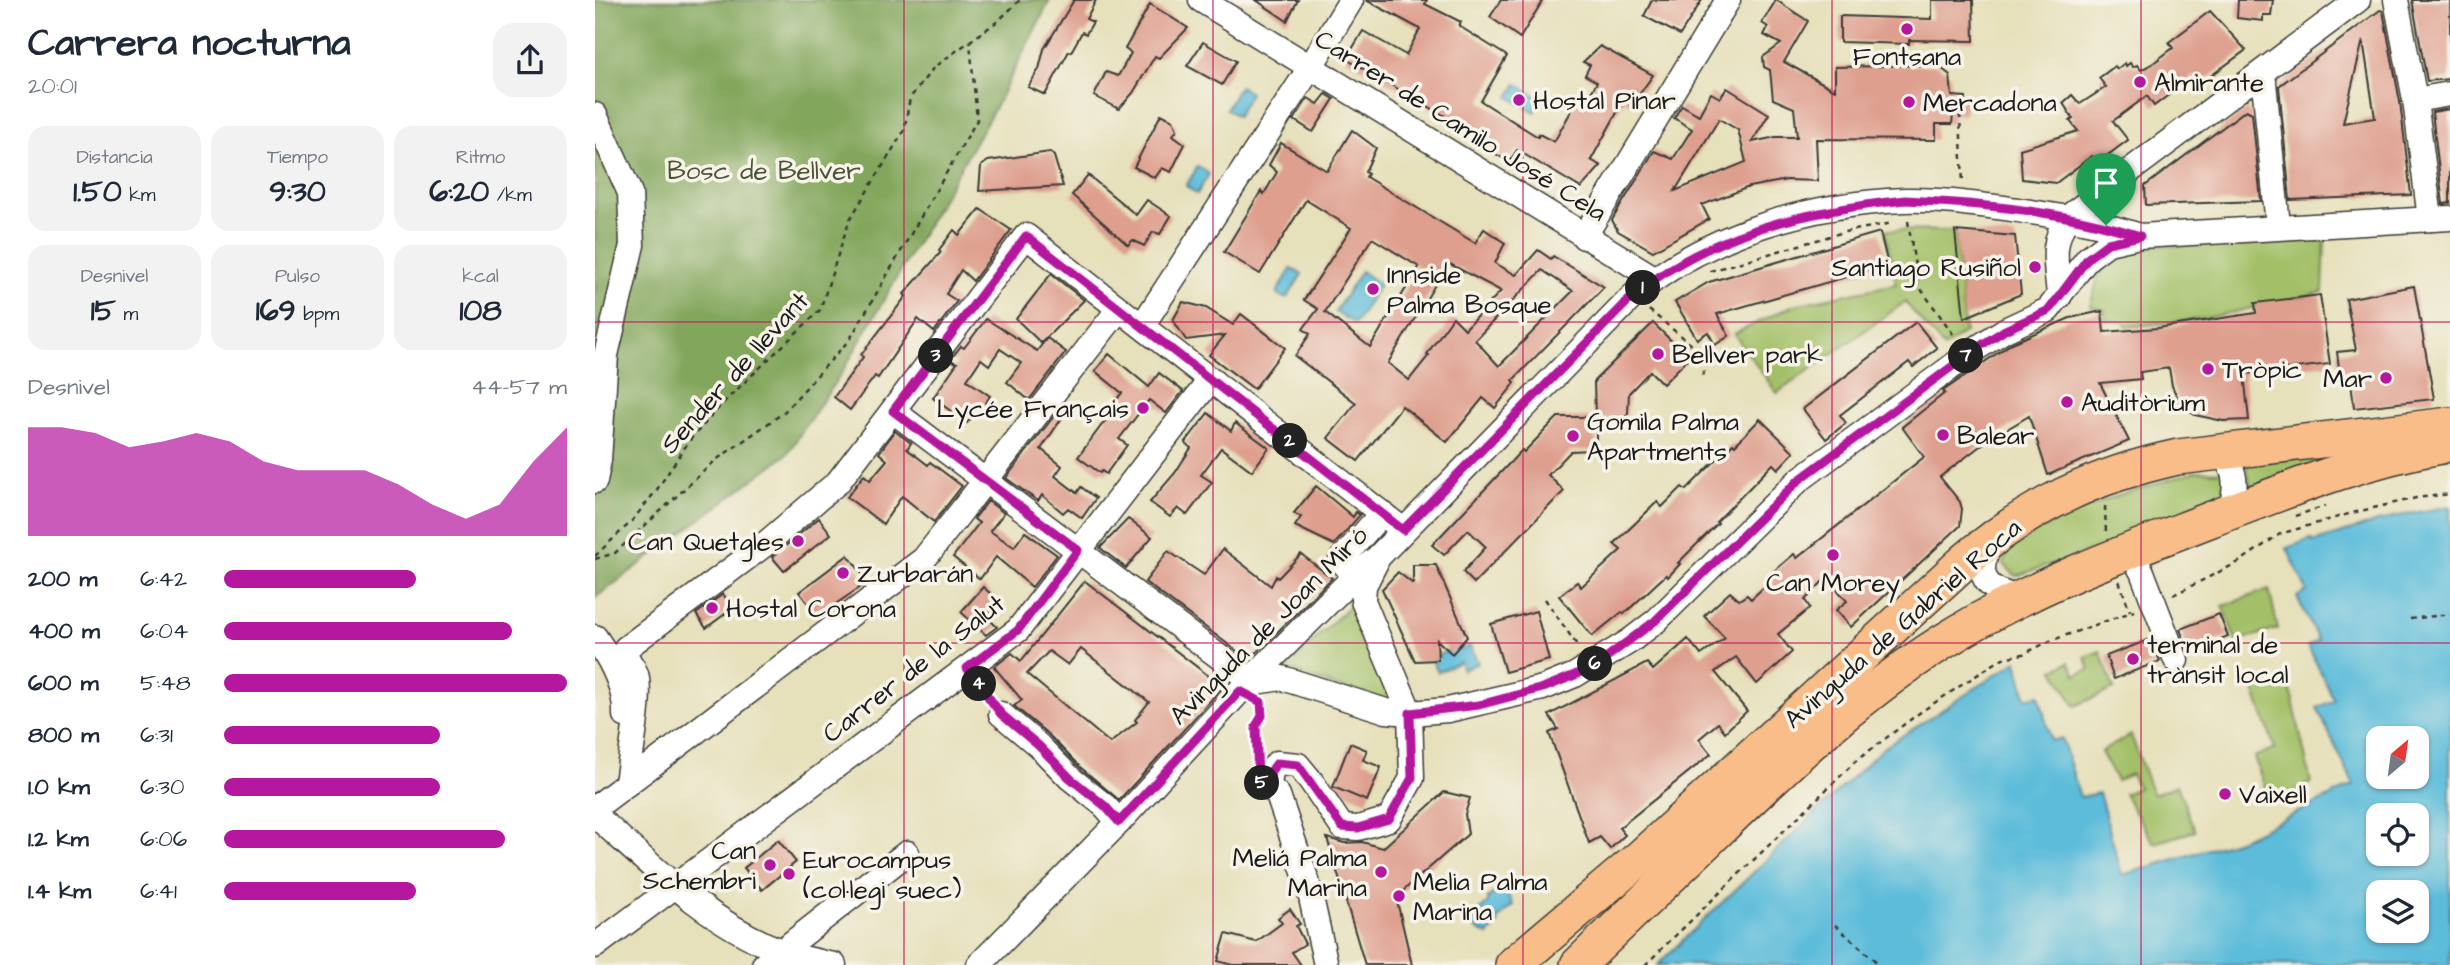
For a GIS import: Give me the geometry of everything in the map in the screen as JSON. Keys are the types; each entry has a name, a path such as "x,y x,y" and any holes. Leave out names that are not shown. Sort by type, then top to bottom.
{"highway":[{"name":"Avinguda de Gabriel Roca","path":"1513,965 1641,857 1930,592 1995,536 2034,509 2082,485 2140,466 2216,451 2450,425"},
{"name":"Avinguda de Gabriel Roca","path":"1577,965 1785,766 1847,711 1942,642 2020,598 2130,550 2292,488 2379,460 2450,445"}],"street":[{"name":"Carrer de Camilo José Cela","path":"1201,0 1654,278"},
{"path":"1142,326 1352,0"},
{"path":"1584,237 1728,0"},
{"path":"2059,297 2055,241 2068,217 2358,0"},
{"path":"893,411 1078,550 1245,685 1282,678 1386,711 1410,713 1479,705 1530,692 1575,675 1630,642 1655,621 1799,480 1977,348 2005,330 2049,310 2088,258 2108,243 2140,236 2440,218 2396,0"},
{"path":"2263,72 2278,226"},
{"path":"2415,100 2450,94"},
{"path":"595,115 630,193 632,245 607,355 600,460 595,481"},
{"name":"Avinguda de Joan Miró","path":"979,965 1119,822 1245,685 1641,303 1654,278 1694,255 1758,227 1842,207 1905,200 1963,203 2068,217 2140,236"},
{"path":"612,796 637,697 637,676 625,658 626,648 764,545 838,482 1026,236 1403,530"},
{"path":"612,796 924,559 1119,309"},
{"name":"Carrer de la Salut","path":"595,946 1018,630 1211,379"},
{"path":"2216,451 2230,464 2236,492 2229,512"},
{"path":"1355,576 1341,560 1382,513"},
{"path":"1995,536 1983,557 1982,570 1985,580 2005,595 2020,598"},
{"path":"2130,550 2155,604 2176,660"},
{"path":"1327,965 1308,884 1278,795 1269,787 1271,771 1277,763 1298,765 1342,827 1358,828 1389,819 1412,778 1410,713 1363,601 1364,586 1378,557"},
{"path":"595,637 608,656 626,697 621,750 612,796"},
{"path":"1001,714 1039,746 1070,778 1105,806 1119,822"},
{"path":"595,816 676,888 773,958 834,965"},
{"path":"773,958 907,853"}],"path":[{"name":"Sender de llevant","path":"595,558 631,522 656,491 689,441 725,401 820,310 849,221 904,131 911,98 935,67 998,22 1020,0"},
{"path":"595,558 615,553 716,460 783,413 850,339 977,120 970,42"},
{"path":"1960,114 1963,203"},
{"path":"1917,220 1908,220 1918,285 1957,339"},
{"path":"1701,274 1844,232 1895,222"},
{"path":"1641,303 1657,304"},
{"path":"1641,303 1709,359 1702,378"},
{"path":"1646,965 1857,760 1922,711 2003,657 2023,654 2050,641 2155,604 2239,562 2280,534 2352,513 2416,498 2450,494"},
{"path":"2292,517 2326,505"},
{"path":"1545,599 1591,666"},
{"path":"2410,620 2450,614"},
{"path":"967,668 1001,714"},
{"path":"1245,685 1261,702 1262,716 1256,726 1257,757"},
{"path":"1835,925 1880,965"}],"green space":[{"name":"Bosc de Bellver","path":"595,0 1050,0 997,104 844,369 787,454 595,598"},
{"path":"1885,230 1955,231 1965,332 1944,348 1905,302 1777,393 1734,334 1794,305 1896,284"},
{"path":"2325,240 2323,292 2203,319 2126,327 2124,322 2103,320 2105,310 2090,306 2102,265 2125,247"},
{"path":"2368,450 2251,488 2246,463"},
{"path":"2196,471 2229,472 2230,500 2130,538 2016,576 2003,564 2010,546 2074,512"},
{"path":"2269,589 2278,629 2236,641 2223,606"},
{"path":"1362,594 1410,713 1285,668"},
{"path":"2100,651 2114,689 2075,706 2054,670 2069,662 2076,675 2090,669 2085,657"},
{"path":"2288,678 2311,783 2270,802 2254,757 2275,748 2253,687"},
{"path":"2131,735 2153,795 2177,785 2195,831 2154,843 2152,840 2124,794 2138,788 2131,774 2117,781 2101,752"}],"water":[{"path":"1517,84 1543,100 1535,112 1509,97"},
{"path":"1240,86 1250,93 1237,116 1226,109"},
{"path":"1198,166 1209,174 1197,194 1186,186"},
{"path":"1291,269 1302,274 1288,297 1284,298 1278,291"},
{"path":"1361,271 1380,284 1355,324 1335,312"},
{"path":"2450,506 2450,965 1657,965 1882,749 2017,661 2026,698 2039,695 2051,741 2062,738 2080,797 2099,793 2122,875 2242,839 2354,785 2317,708 2334,700 2308,646 2318,640 2297,597 2307,591 2287,548 2311,539 2313,542 2394,517"},
{"path":"1459,646 1461,650 1470,646 1478,663 1463,670 1460,662 1438,672 1433,662 1442,653"},
{"path":"1498,889 1507,892 1513,905 1498,919 1498,925 1488,935 1475,928 1473,916 1488,903 1488,898"}],"building":[{"path":"1074,0 1096,0 1086,19 1093,22 1086,34 1082,32 1071,52 1069,51 1045,95 1028,87 1039,69 1044,49"},
{"path":"1256,0 1298,0 1287,21"},
{"path":"1366,0 1427,0 1425,4 1461,22 1459,26 1507,56 1481,101 1538,137 1539,134 1554,142 1578,99 1588,98 1597,82 1585,75 1590,65 1583,62 1600,46 1653,75 1632,105 1624,100 1591,160 1601,166 1581,188 1517,150 1509,162 1473,140 1476,134 1346,59 1363,31 1406,55 1420,29"},
{"path":"1501,0 1543,0 1520,38 1490,17"},
{"path":"1652,0 1702,0 1680,35 1644,16"},
{"path":"1776,0 1808,21 1784,62 1835,90 1835,67 1937,65 1950,75 1952,96 1966,97 1965,115 1953,114 1952,124 1936,124 1936,140 1816,139 1818,181 1787,180 1749,187 1702,205 1709,219 1653,251 1618,231 1612,220 1654,151 1673,159 1692,129 1674,118 1682,105 1699,115 1711,93 1720,98 1727,88 1769,114 1752,142 1776,137 1797,137 1794,108 1773,99 1770,70 1764,67 1763,57 1781,44 1764,35 1768,27 1762,23","holes":["1719,119 1738,130 1746,162 1675,191"]},
{"name":"Fontsana","path":"1932,0 1973,0 1974,41 1909,40 1909,44 1840,42 1840,16 1932,19"},
{"path":"2238,0 2273,0 2271,15 2263,15 2263,21 2237,18"},
{"path":"2412,0 2450,0 2450,79 2427,81"},
{"path":"1150,4 1188,28 1159,58 1155,56 1133,93 1119,109 1094,96 1106,72 1118,76 1131,53 1125,49"},
{"path":"2380,10 2383,11 2400,102 2411,195 2290,200 2279,86","holes":["2363,40 2375,118 2343,123"]},
{"path":"2210,11 2246,50 2201,83 2195,75 2154,106 2147,96 2113,121 2128,140 2097,163 2092,156 2056,183 2022,179 2020,149 2078,131 2070,121 2073,119 2063,103 2072,95 2080,104 2106,87 2099,78 2115,66 2117,69 2130,63 2141,70 2152,64 2173,48 2169,42"},
{"path":"1203,42 1236,61 1222,85 1187,66"},
{"path":"1326,94 1334,99 1313,132 1294,120 1308,98 1318,104"},
{"path":"2450,109 2450,203 2443,204 2432,112"},
{"path":"2246,110 2252,113 2261,201 2146,205 2145,186"},
{"path":"1161,114 1173,120 1177,130 1173,135 1185,144 1171,172 1162,168 1155,178 1134,167"},
{"path":"1352,130 1376,148 1365,172 1368,174 1366,177 1475,243 1484,229 1505,243 1495,263 1516,275 1538,250 1551,259 1553,256 1604,287 1513,380 1515,383 1495,408 1483,398 1447,442 1402,406 1358,461 1328,438 1356,403 1295,356 1310,334 1303,329 1318,309 1304,300 1351,228 1306,200 1260,274 1224,252 1261,191 1264,194 1277,172 1269,165 1281,143 1327,171","holes":["1372,238 1419,267 1370,347 1325,312","1448,263 1501,291 1465,329 1453,317 1409,380 1388,363","1542,270 1573,291 1499,366 1475,340"]},
{"path":"1050,152 1054,156 1063,186 979,191 981,166 988,161"},
{"path":"1088,175 1136,215 1147,200 1171,216 1160,234 1153,232 1144,246 1133,240 1128,245 1072,195"},
{"path":"980,209 1011,230 973,281 961,270 946,294 957,301 934,332 918,319 878,378 875,376 850,410 834,397 863,357 861,355 906,296 904,294 941,252 939,250 954,230 959,235"},
{"path":"1955,231 2015,236 2021,294 1964,318"},
{"path":"1880,232 1888,265 1717,314 1729,336 1715,345 1708,332 1697,339 1675,302 1709,282"},
{"path":"1051,274 1084,300 1041,343 1016,319"},
{"path":"2414,286 2434,399 2354,408 2351,382 2341,384 2337,352 2356,350 2346,299"},
{"path":"2320,295 2330,364 2244,374 2249,420 2223,421 2195,415 2181,405 2172,386 2169,368 2140,372 2141,379 2100,383 2129,441 2048,475 2029,416 1984,443 1940,477 1960,502 1960,526 1851,627 1836,610 1847,601 1827,577 1805,600 1810,608 1778,634 1792,652 1757,684 1736,657 1715,672 1747,711 1725,732 1718,723 1699,739 1711,754 1619,828 1625,835 1610,849 1600,837 1589,843 1549,733 1558,729 1549,715 1647,663 1653,670 1688,639 1701,655 1725,638 1704,616 1730,592 1739,600 1747,595 1751,599 1776,576 1773,572 1794,554 1797,558 1924,457 1902,427 1945,393 1943,391 2012,343 2070,318 2102,311 2104,332 2158,328 2256,313 2255,303"},
{"path":"1183,302 1206,308 1233,325 1241,314 1285,348 1254,389 1209,355 1225,335 1186,340 1173,320"},
{"path":"986,319 1037,351 1047,338 1066,352 1029,400 1007,382 1021,363 1000,349 989,365 981,359 967,380 990,396 978,417 974,415 967,423 933,398 957,363 950,360 961,346 964,348"},
{"path":"1916,322 1937,348 1913,367 1909,362 1840,415 1846,423 1826,439 1803,409"},
{"path":"1653,323 1689,358 1663,384 1650,371 1629,393 1628,413 1624,419 1596,419 1596,446 1591,450 1571,451 1548,475 1564,491 1474,583 1463,572 1486,547 1468,530 1444,555 1432,545 1522,450 1524,452 1558,417 1595,417 1594,381"},
{"path":"1109,354 1149,387 1159,373 1183,391 1166,413 1149,400 1119,439 1127,445 1106,474 1102,471 1100,473 1078,457 1107,418 1104,415 1122,393 1095,371"},
{"path":"1058,411 1064,415 1041,449 1062,466 1055,476 1077,493 1081,487 1096,498 1082,518 1068,508 1063,513 1042,495 1038,501 1006,478"},
{"path":"1208,413 1231,431 1235,423 1269,448 1252,471 1221,448 1201,475 1212,482 1187,515 1178,508 1170,517 1150,502 1175,473 1191,448 1185,443"},
{"path":"1760,419 1794,452 1778,469 1773,464 1716,522 1718,523 1678,563 1680,564 1668,577 1666,575 1624,614 1622,612 1592,636 1559,596 1577,582 1581,587 1621,550 1614,544 1657,502 1662,507 1682,487 1686,490"},
{"path":"895,431 911,443 907,449 962,486 934,522 902,496 883,524 847,497 864,475 870,480 887,460 879,453"},
{"path":"1316,486 1353,517 1356,512 1360,515 1334,545 1295,526 1301,517 1294,513"},
{"path":"988,501 1004,513 990,531 1014,547 1025,532 1057,555 1032,587 996,557 980,579 953,557 979,523 974,519"},
{"name":"Can Quetgles","path":"819,518 831,534 784,571 772,557"},
{"path":"1128,519 1152,537 1126,568 1100,548"},
{"path":"1223,549 1271,586 1276,576 1278,578 1301,554 1332,578 1249,660 1145,582 1168,551 1204,575"},
{"name":"Zurbarán","path":"848,555 868,582 818,616 799,592"},
{"path":"1413,565 1436,565 1467,637 1452,654 1437,640 1438,660 1415,661 1382,589 1398,572 1413,584"},
{"path":"1085,581 1223,687 1119,800 1014,706 1022,700 994,667 1012,653 1021,661","holes":["1081,649 1149,702 1135,720 1137,722 1110,743 1027,674 1049,651 1068,665"]},
{"path":"983,587 999,601 986,616 997,627 986,635 961,612"},
{"name":"Hostal Corona","path":"723,594 733,608 706,628 696,614"},
{"path":"1536,611 1549,660 1505,672 1491,624"},
{"path":"2219,614 2228,636 2189,652 2180,629"},
{"name":"terminal de trànsit local","path":"2151,639 2160,661 2114,679 2106,656"},
{"path":"1350,743 1367,750 1363,760 1381,767 1367,801 1333,787"},
{"name":"Meliá Palma Marina","path":"1444,792 1470,798 1465,814 1468,834 1396,897 1412,965 1365,965 1327,838 1344,843 1362,842 1383,848"},
{"name":"Can Schembri","path":"778,840 796,862 762,890 744,868"},
{"path":"1290,909 1300,924 1296,926 1305,944 1292,952 1301,965 1232,965 1218,961 1226,934 1256,942 1282,923 1278,918"}],"place":[{"name":"Fontsana","path":"1907,29"},
{"name":"Almirante","path":"2140,82"},
{"name":"Hostal Pinar","path":"1519,100"},
{"name":"Mercadona","path":"1909,102"},
{"name":"Santiago Rusiñol","path":"2035,267"},
{"name":"Innside Palma Bosque","path":"1373,289"},
{"name":"Bellver park","path":"1658,354"},
{"name":"Tròpic","path":"2208,369"},
{"name":"Mar","path":"2386,378"},
{"name":"Auditòrium","path":"2067,402"},
{"name":"Lycée Français","path":"1143,408"},
{"name":"Balear","path":"1943,435"},
{"name":"Gomila Palma Apartments","path":"1573,436"},
{"name":"Can Quetgles","path":"798,541"},
{"name":"Can Morey","path":"1833,555"},
{"name":"Zurbarán","path":"843,573"},
{"name":"Hostal Corona","path":"712,608"},
{"name":"terminal de trànsit local","path":"2133,659"},
{"name":"Vaixell","path":"2225,794"},
{"name":"Can Schembri","path":"770,865"},
{"name":"Meliá Palma Marina","path":"1381,872"},
{"name":"Eurocampus (col·legi suec)","path":"789,874"},
{"name":"Melia Palma Marina","path":"1399,896"}],"route":[{"path":"1905,200 1975,204 2106,225 2140,236 2108,243 2088,258 2049,310 2005,330 1977,348 1799,480 1655,621 1630,642 1575,675 1543,688 1479,705 1410,713 1412,778 1389,819 1358,828 1342,827 1298,765 1277,763 1271,771 1269,787 1258,780 1256,726 1262,716 1261,702 1240,691 1119,822 1105,806 1070,778 1039,746 1001,714 967,668 1018,630 1078,550 893,411 1026,236 1403,530 1633,296 1654,278 1731,238 1784,219 1842,207 1905,200"}]}
